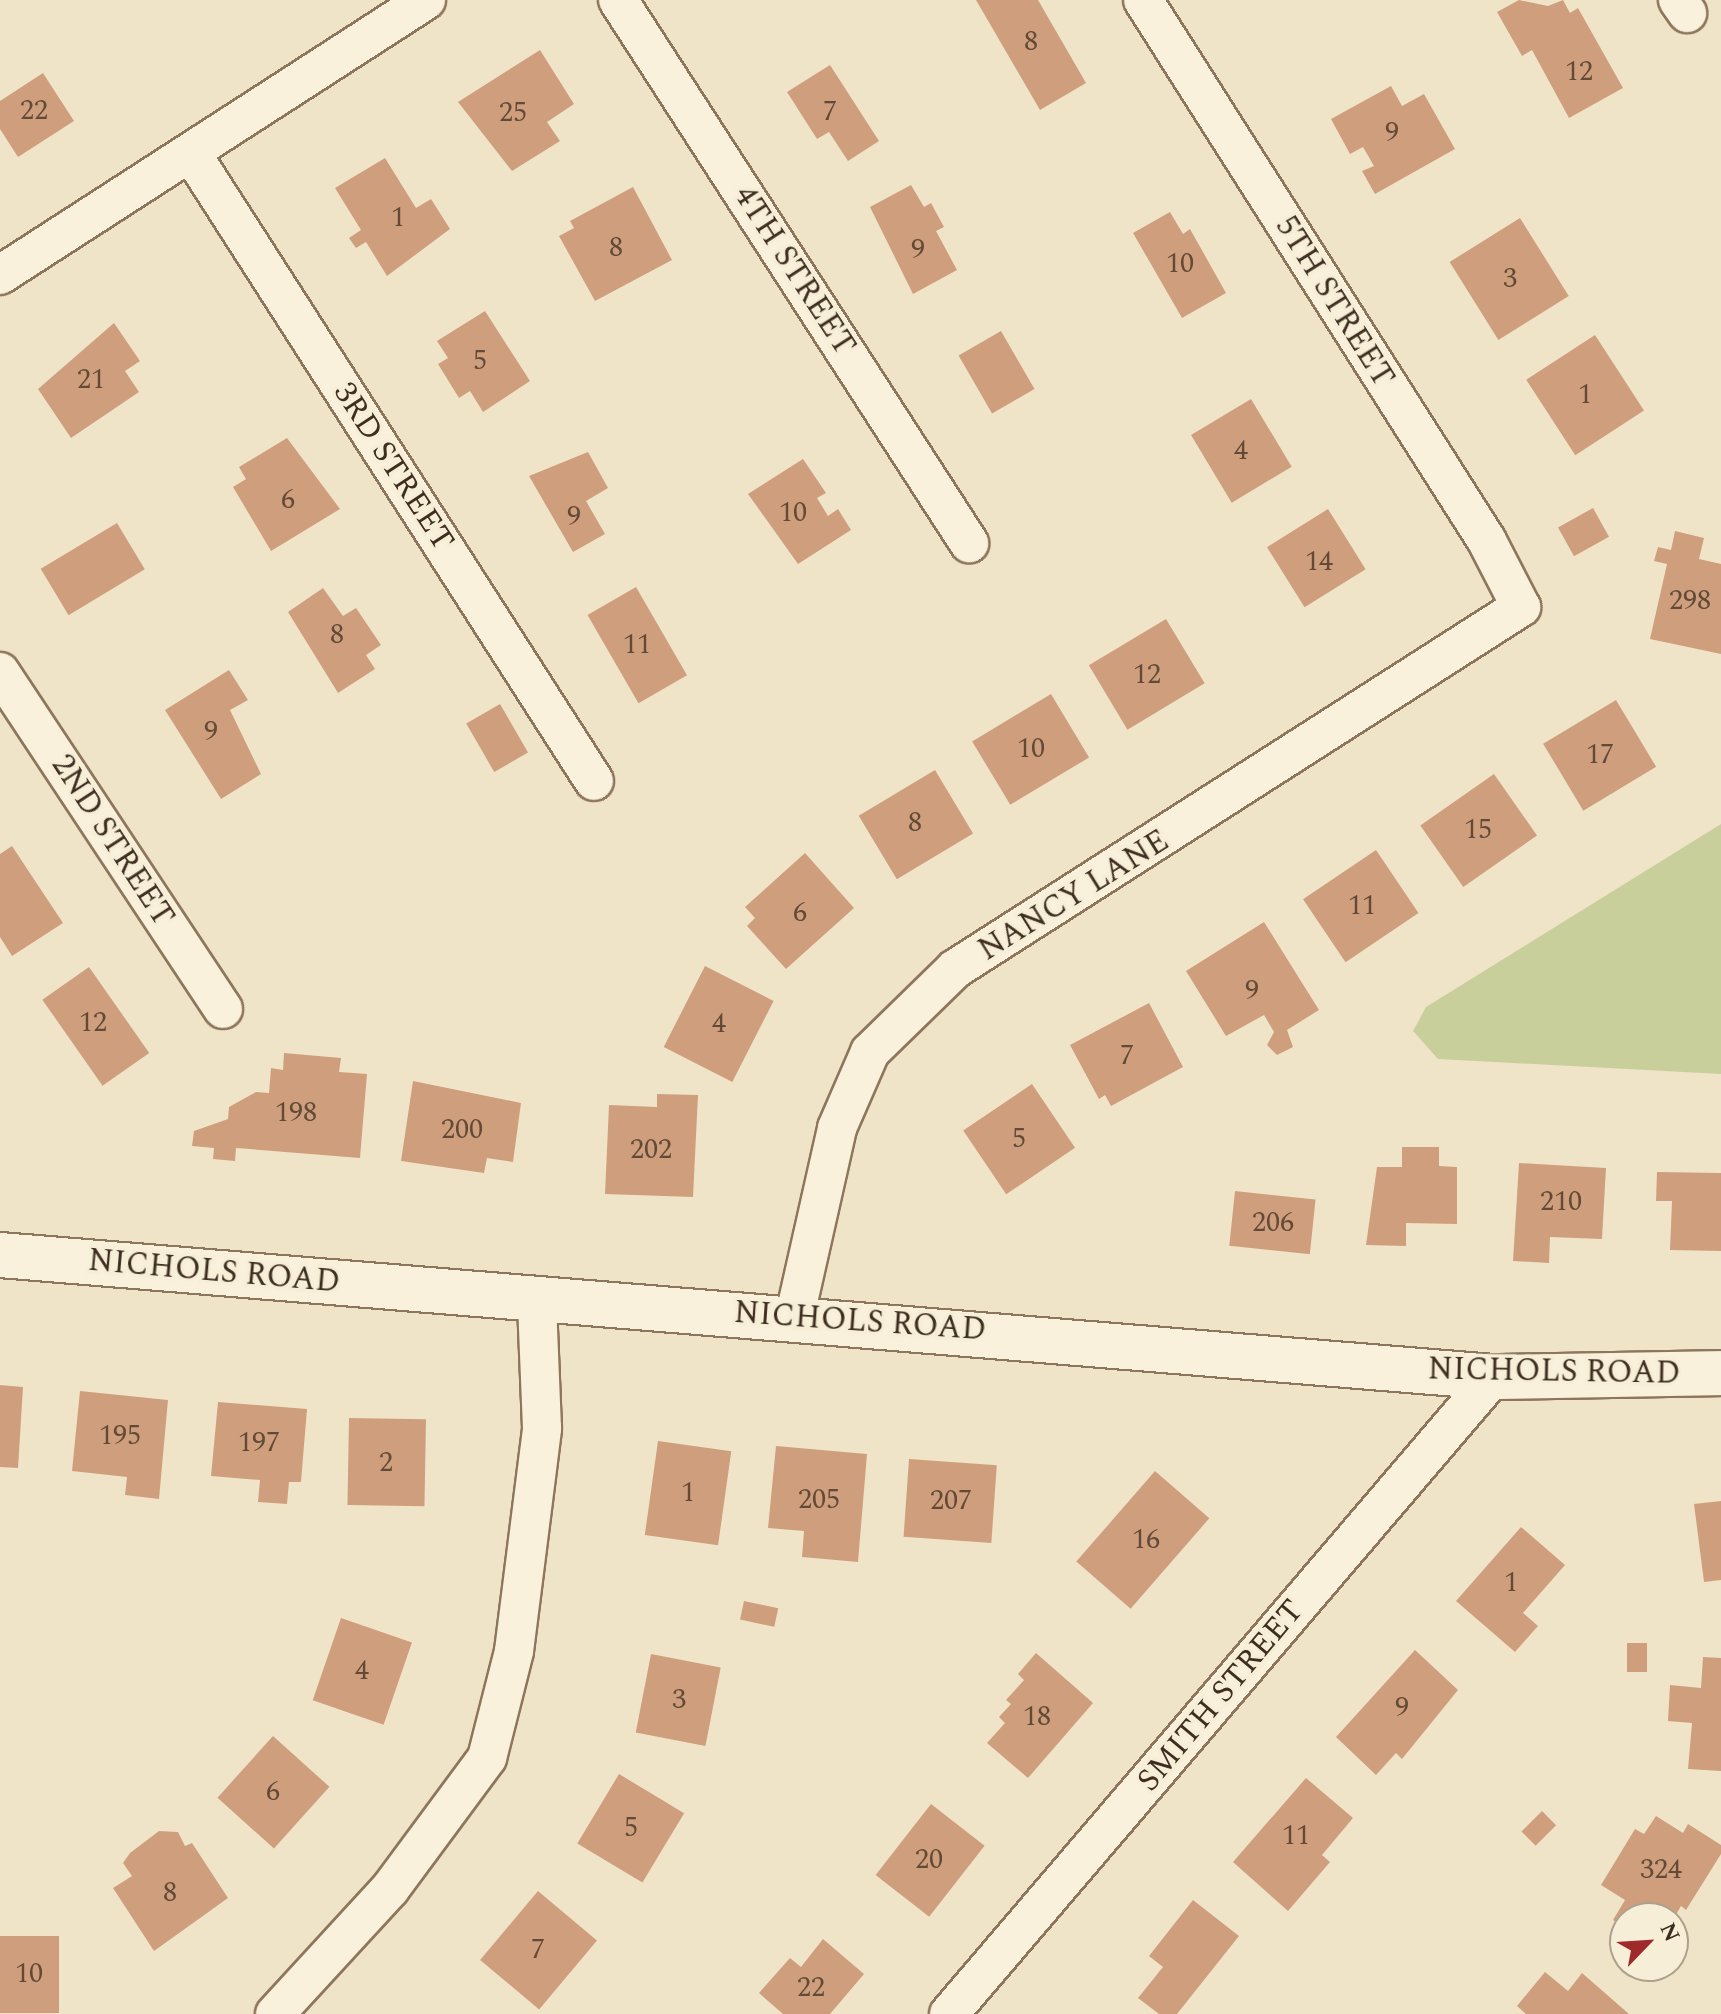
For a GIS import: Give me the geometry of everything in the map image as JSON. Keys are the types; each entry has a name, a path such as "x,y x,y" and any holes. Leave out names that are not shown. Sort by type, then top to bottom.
{"street":[{"path":"0,275 426,0"},
{"name":"4TH STREET","path":"618,0 969,543"},
{"name":"5TH STREET","path":"1143,0 1487,541 1521,607"},
{"name":"3RD STREET","path":"191,153 594,781"},
{"name":"NANCY LANE","path":"795,1315 837,1128 881,1041 955,969 1521,607"},
{"name":"2ND STREET","path":"0,672 223,1009"},
{"name":"NICHOLS ROAD","path":"0,1255 537,1302 795,1315 1493,1377 1721,1373"},
{"path":"275,2014 390,1889 487,1758 514,1651 542,1428 537,1302"},
{"name":"SMITH STREET","path":"949,2014 1493,1377"}],"green space":[{"path":"1721,824 1721,1074 1438,1059 1413,1031 1426,1007"}],"building":[{"path":"976,0 1038,0 1086,83 1040,110"},
{"path":"1519,0 1548,6 1563,0 1570,13 1578,8 1623,88 1569,118 1532,50 1522,56 1497,12"},
{"path":"540,50 574,104 547,122 560,141 512,171 458,102"},
{"path":"830,65 879,141 848,161 829,132 817,139 787,92"},
{"path":"43,73 74,121 18,157 0,129 0,101"},
{"path":"1391,86 1402,106 1424,94 1455,149 1375,194 1362,171 1374,166 1363,147 1350,154 1331,119"},
{"path":"385,158 416,208 431,199 450,229 387,276 366,242 356,248 349,238 361,230 335,188"},
{"path":"911,185 924,207 931,203 944,227 936,231 957,270 913,294 870,207"},
{"path":"633,187 672,260 595,301 559,236 574,228 570,221"},
{"path":"1170,212 1183,234 1190,229 1226,293 1182,318 1133,233"},
{"path":"1520,218 1569,296 1498,340 1450,262"},
{"path":"485,311 530,381 483,412 470,391 459,398 438,364 448,358 437,341"},
{"path":"114,323 140,361 125,371 139,392 71,438 38,389"},
{"path":"1001,331 1034,389 992,414 959,356"},
{"path":"1595,335 1644,410 1575,455 1526,380"},
{"path":"1251,399 1292,467 1232,503 1191,435"},
{"path":"287,438 340,509 271,551 233,487 246,479 239,467"},
{"path":"588,452 608,488 586,501 605,534 573,552 529,476"},
{"path":"803,459 826,493 817,498 828,516 838,509 851,530 798,564 748,494"},
{"path":"1593,508 1609,537 1574,556 1558,527"},
{"path":"1328,509 1366,569 1305,607 1267,547"},
{"path":"117,523 145,569 69,615 41,569"},
{"path":"1675,531 1704,538 1699,559 1721,564 1721,654 1650,639 1667,564 1654,561 1658,547 1671,550"},
{"path":"636,587 687,675 639,703 588,615"},
{"path":"323,588 343,616 356,608 381,645 366,655 375,669 338,693 288,612"},
{"path":"1166,619 1205,683 1127,730 1089,665"},
{"path":"229,670 248,700 230,710 261,774 221,799 165,710"},
{"path":"1051,694 1089,757 1010,805 972,741"},
{"path":"1616,700 1656,767 1583,811 1543,744"},
{"path":"500,704 528,752 494,772 466,724"},
{"path":"935,770 973,833 897,879 859,816"},
{"path":"1494,774 1537,835 1463,887 1420,826"},
{"path":"12,846 63,923 12,956 0,937 0,854"},
{"path":"1376,850 1418,913 1346,962 1303,899"},
{"path":"805,853 854,908 786,969 747,926 755,918 745,907"},
{"path":"1264,922 1319,1010 1287,1030 1293,1047 1277,1055 1267,1045 1274,1032 1264,1015 1226,1036 1186,971"},
{"path":"705,966 774,1001 732,1082 664,1047"},
{"path":"89,967 149,1053 103,1086 42,1000"},
{"path":"1149,1003 1183,1067 1111,1106 1105,1095 1099,1099 1070,1045"},
{"path":"284,1053 341,1058 339,1072 367,1074 360,1158 236,1148 235,1161 213,1159 214,1148 192,1146 194,1131 228,1119 229,1107 256,1092 269,1093 271,1068 283,1070"},
{"path":"413,1081 521,1103 513,1162 487,1158 484,1173 401,1161"},
{"path":"1032,1084 1075,1148 1006,1194 963,1130"},
{"path":"657,1094 698,1095 693,1197 605,1194 609,1105 657,1107"},
{"path":"1402,1147 1439,1147 1439,1166 1457,1167 1457,1224 1406,1223 1406,1246 1366,1245 1377,1167 1402,1167"},
{"path":"1519,1163 1606,1168 1602,1239 1550,1237 1549,1263 1513,1261"},
{"path":"1657,1172 1721,1173 1721,1251 1670,1250 1672,1201 1656,1201"},
{"path":"1235,1191 1316,1199 1310,1254 1229,1246"},
{"path":"0,1385 23,1387 18,1468 0,1467"},
{"path":"80,1391 168,1400 159,1499 125,1495 127,1477 72,1471"},
{"path":"218,1402 307,1409 301,1482 289,1482 287,1504 258,1502 260,1480 211,1476"},
{"path":"349,1418 426,1419 424,1506 347,1505"},
{"path":"658,1441 731,1451 718,1545 645,1535"},
{"path":"776,1446 867,1454 858,1562 802,1557 804,1531 768,1528"},
{"path":"909,1459 997,1465 991,1543 904,1537"},
{"path":"1155,1471 1209,1518 1131,1609 1076,1562"},
{"path":"1721,1501 1721,1580 1704,1582 1694,1504"},
{"path":"1521,1527 1565,1565 1523,1613 1538,1626 1515,1652 1456,1601"},
{"path":"744,1601 778,1608 774,1627 740,1620"},
{"path":"341,1618 412,1642 384,1725 313,1700"},
{"path":"1627,1643 1647,1643 1647,1672 1627,1672"},
{"path":"1415,1650 1458,1690 1402,1759 1396,1753 1376,1775 1336,1737"},
{"path":"1036,1653 1093,1703 1028,1778 987,1743 1005,1723 999,1717 1011,1704 1006,1700 1024,1680 1018,1674"},
{"path":"651,1654 721,1668 705,1746 636,1733"},
{"path":"1703,1657 1721,1658 1721,1771 1688,1769 1692,1723 1668,1721 1670,1685 1701,1688"},
{"path":"273,1736 329,1787 274,1849 217,1798"},
{"path":"619,1774 684,1813 642,1883 577,1843"},
{"path":"1306,1778 1353,1818 1322,1855 1330,1862 1288,1911 1233,1862"},
{"path":"931,1804 985,1846 929,1917 876,1875"},
{"path":"1542,1811 1556,1825 1536,1846 1521,1832"},
{"path":"1656,1816 1683,1833 1688,1824 1721,1845 1721,1854 1689,1905 1689,1902 1624,1902 1601,1885 1635,1829 1644,1834"},
{"path":"159,1831 178,1832 185,1846 192,1843 228,1898 154,1951 113,1888 132,1876 123,1863 130,1853"},
{"path":"538,1891 597,1940 539,2009 480,1960"},
{"path":"1193,1900 1239,1936 1177,2014 1159,2014 1138,1998 1163,1967 1149,1956"},
{"path":"0,1936 59,1936 59,2013 0,2013"},
{"path":"823,1939 864,1974 830,2014 783,2014 759,1993 790,1958 801,1967"},
{"path":"1545,1972 1568,1991 1582,1973 1629,2014 1526,2014 1517,2006"}]}
